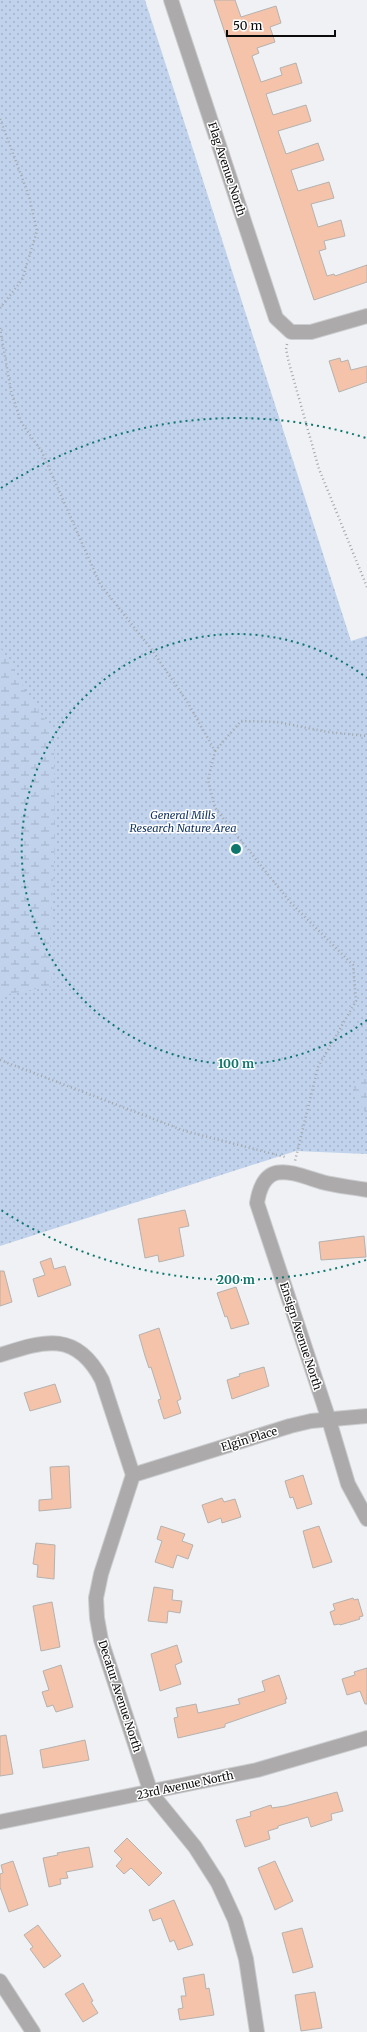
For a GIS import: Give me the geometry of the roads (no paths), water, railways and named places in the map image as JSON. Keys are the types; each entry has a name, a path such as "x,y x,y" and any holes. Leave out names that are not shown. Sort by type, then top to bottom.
{"street":[{"name":"Flag Avenue North","path":"171,0 276,318 291,332 311,332 367,316"},
{"name":"Ensign Avenue North","path":"367,1190 322,1182 294,1166 273,1173 266,1179 259,1190 257,1203 329,1420 348,1484 367,1519"},
{"path":"0,1354 35,1344 53,1342 66,1345 77,1350 95,1366 102,1380 133,1475"},
{"name":"Elgin Place","path":"133,1475 290,1426 367,1416"},
{"name":"Decatur Avenue North","path":"133,1475 101,1574 96,1598 97,1618 101,1640 151,1792 195,1847 218,1882 235,1920 246,1959 257,2032"},
{"name":"23rd Avenue North","path":"0,1822 257,1770 367,1738"},
{"path":"0,1982 33,2032"}],"park label":[{"name":"General Mills Research Nature Area","path":"183,821"}]}
